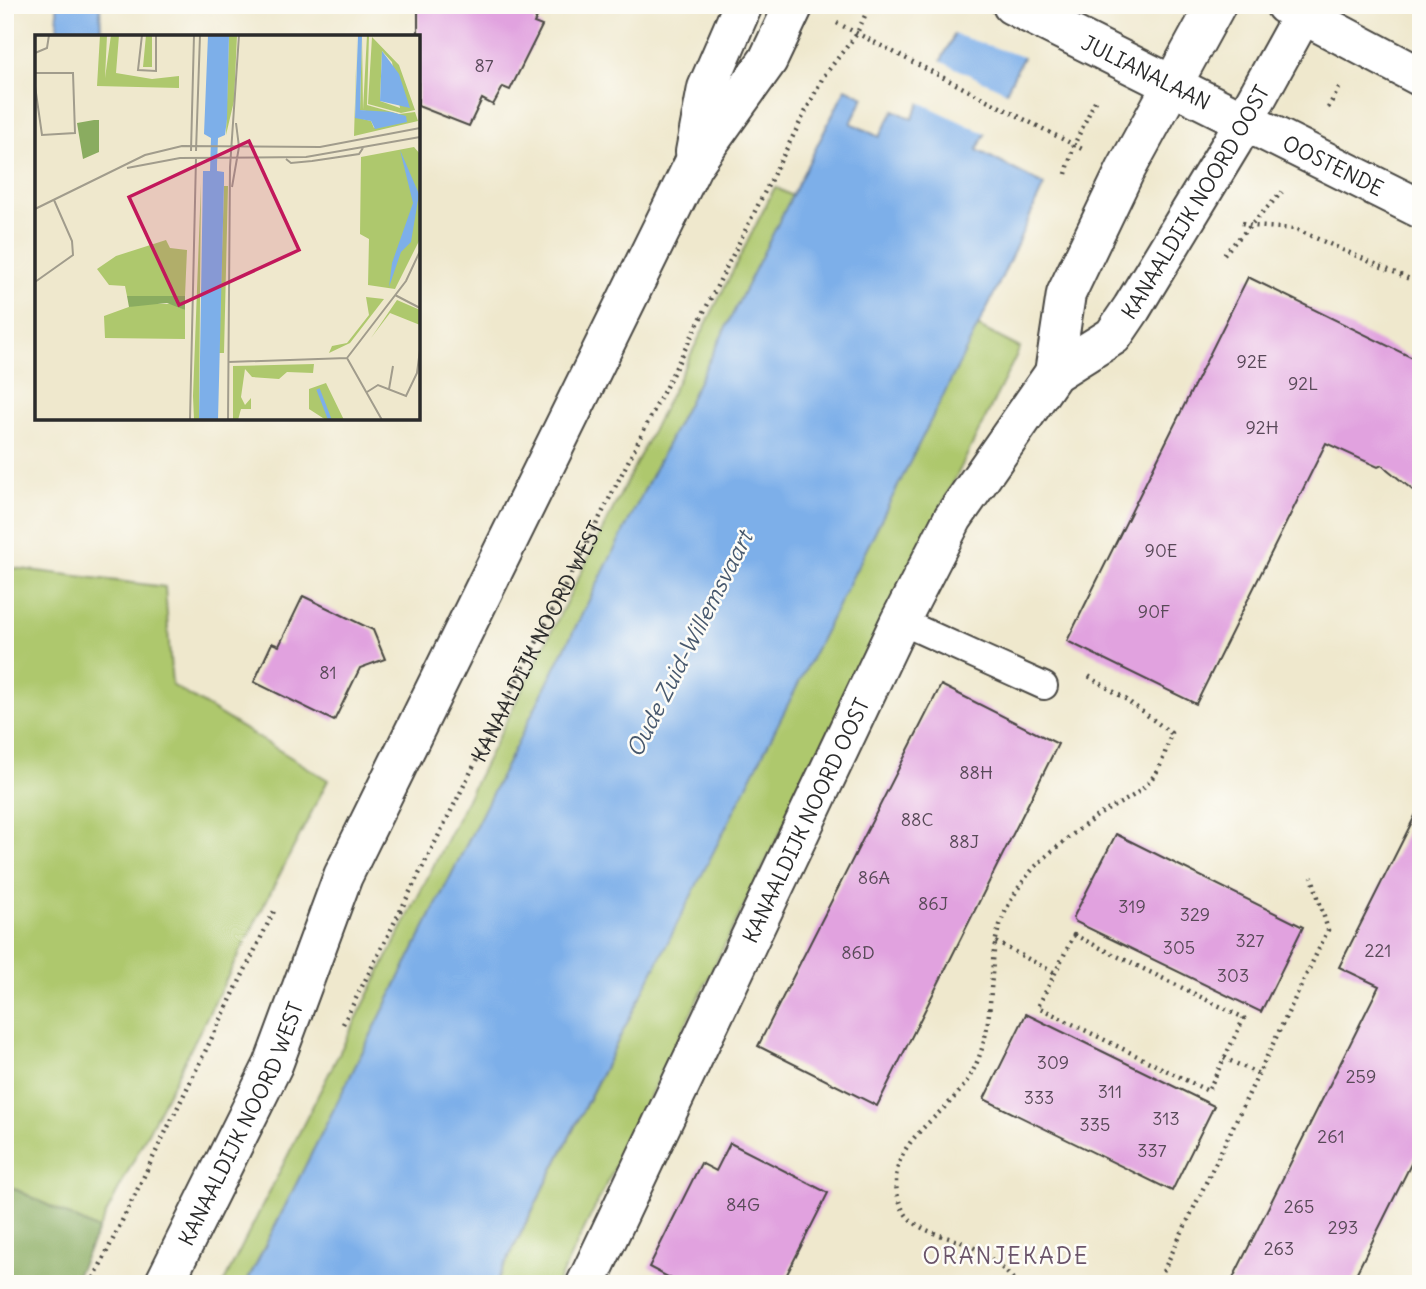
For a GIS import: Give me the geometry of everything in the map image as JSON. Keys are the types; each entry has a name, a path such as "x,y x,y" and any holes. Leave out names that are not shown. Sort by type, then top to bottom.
{"street":[{"name":"KANAALDIJK NOORD WEST","path":"693,165 707,88 743,5"},
{"name":"KANAALDIJK NOORD WEST","path":"164,1284 273,1065 344,876 693,165 768,60 794,5"},
{"name":"JULIANALAAN","path":"1012,5 1243,123"},
{"name":"KANAALDIJK NOORD OOST","path":"1054,373 1066,294 1171,85 1216,5"},
{"name":"KANAALDIJK NOORD OOST","path":"586,1284 900,621 953,518 1054,373 1113,336 1177,237 1243,123 1299,9"},
{"path":"1299,9 1421,77"},
{"name":"OOSTENDE","path":"1243,123 1421,209"}],"lane":[{"path":"900,621 1044,686"}],"path":[{"name":"KANAALDIJK NOORD WEST","path":"342,1027 823,77 856,35 870,5"},
{"path":"871,42 1074,145"},
{"path":"1295,229 1421,285"},
{"path":"1018,1284 999,1264 968,1245 915,1225 898,1198 896,1166 913,1136 964,1086 981,1056 990,1020 996,942 1006,908 1030,873 1098,816 1130,801 1153,778 1163,760 1171,733 1124,698 1080,672"},
{"path":"1157,1284 1328,930 1312,877"},
{"path":"1074,935 1244,1018 1208,1091 1038,1007 1055,973 1074,935"},
{"path":"996,942 1055,973"},
{"path":"1224,1058 1259,1074"}],"green space":[{"path":"775,187 792,196 246,1284 223,1284"},
{"path":"977,326 1020,348 557,1284 496,1284"},
{"path":"5,567 165,587 172,685 328,780 98,1230 5,1184"},
{"path":"5,1184 98,1230 72,1284 5,1284"}],"water":[{"path":"57,5 100,5 101,35 58,35"},
{"name":"Oude Zuid-Willemsvaart","path":"969,5 1049,5 977,150 1044,185 995,292 495,1284 246,1284 846,88 864,97 851,123 879,137 894,110 912,119"}],"pier":[{"path":"965,5 1053,5 1026,58 954,34 952,32"},
{"path":"938,60 1009,93 988,135 917,101"}],"building":[{"path":"418,5 543,5 534,23 542,26 510,90 503,87 493,105 482,99 469,126 420,107"},
{"path":"1248,277 1421,362 1421,497 1382,465 1378,467 1326,443 1196,704 1067,641"},
{"path":"303,596 373,630 385,659 360,668 334,721 254,682 272,643 279,646"},
{"path":"941,685 1058,744 877,1106 758,1046"},
{"path":"1421,804 1421,1144 1351,1284 1230,1284 1379,986 1339,967"},
{"path":"1116,834 1303,927 1261,1012 1076,922 1073,918"},
{"path":"1026,1014 1214,1106 1172,1191 984,1099"},
{"path":"730,1143 828,1193 782,1284 681,1284 649,1267 701,1163 716,1171"}],"district":[{"name":"ORANJEKADE","path":"1006,1255"}]}
